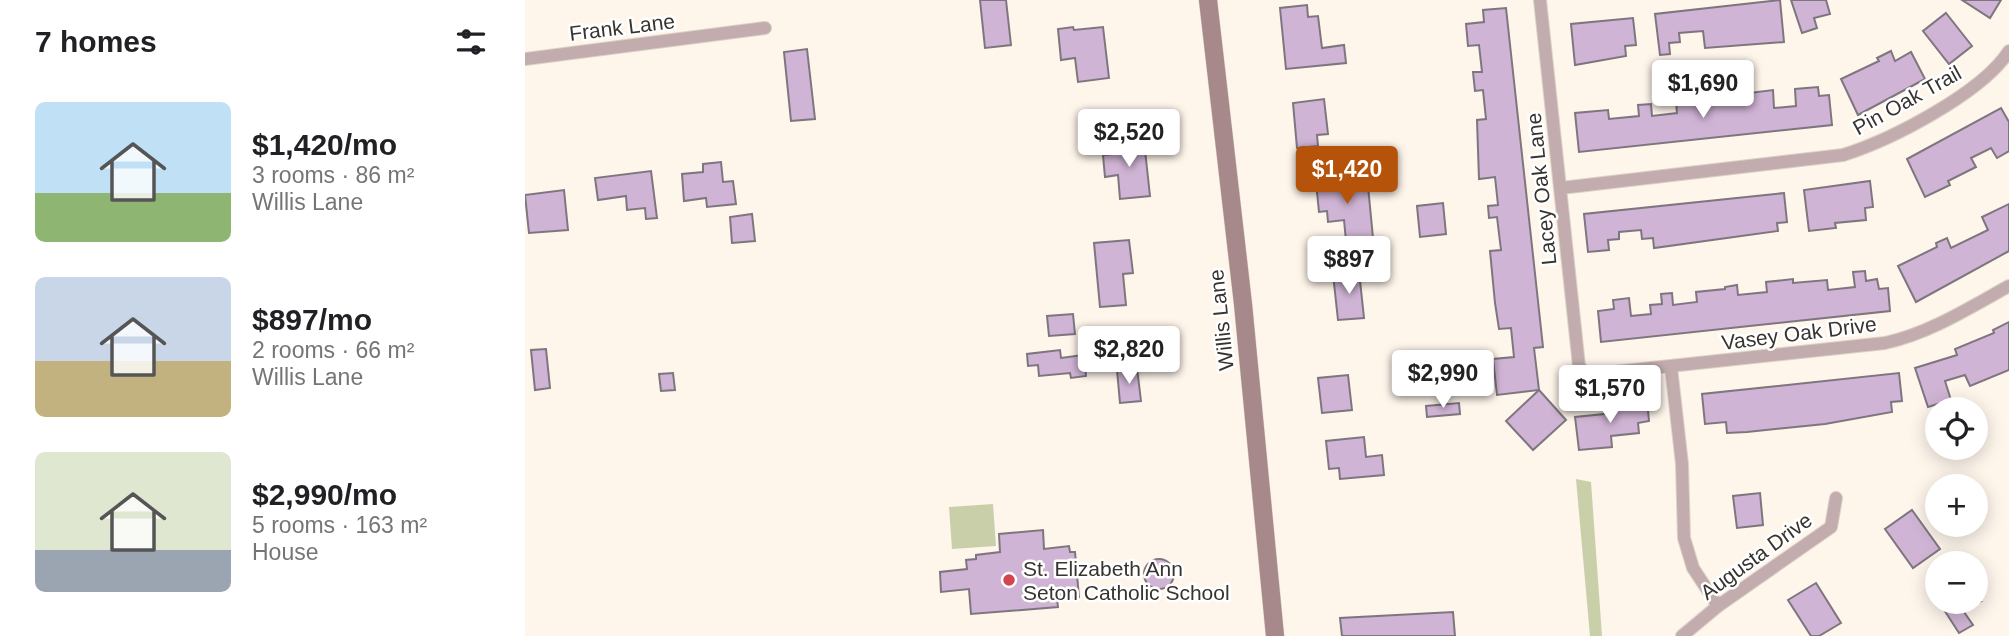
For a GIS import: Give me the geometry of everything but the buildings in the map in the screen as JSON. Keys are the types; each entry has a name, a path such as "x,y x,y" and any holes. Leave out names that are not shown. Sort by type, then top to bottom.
{"street":[{"name":"Willis Lane","path":"1208,0 1240,278 1275,636"},
{"name":"Lacey Oak Lane","path":"1540,0 1579,366 1583,372"},
{"name":"Frank Lane","path":"525,59 765,28"},
{"name":"Pin Oak Trail","path":"1560,188 1843,155 1862,149 1952,103 1982,80 2009,51"},
{"name":"Vasey Oak Drive","path":"1583,372 1604,375 1897,340 1936,326 2009,286"},
{"path":"1671,367 1682,464 1683,538 1693,568 1717,606"},
{"name":"Augusta Drive","path":"1682,636 1717,606 1831,527 1836,498"}],"green space":[{"path":"1576,479 1591,482 1602,636 1590,636"},
{"path":"993,504 996,546 952,549 949,507"}],"place":[{"name":"St. Elizabeth Ann Seton Catholic School","path":"1009,580"}]}
